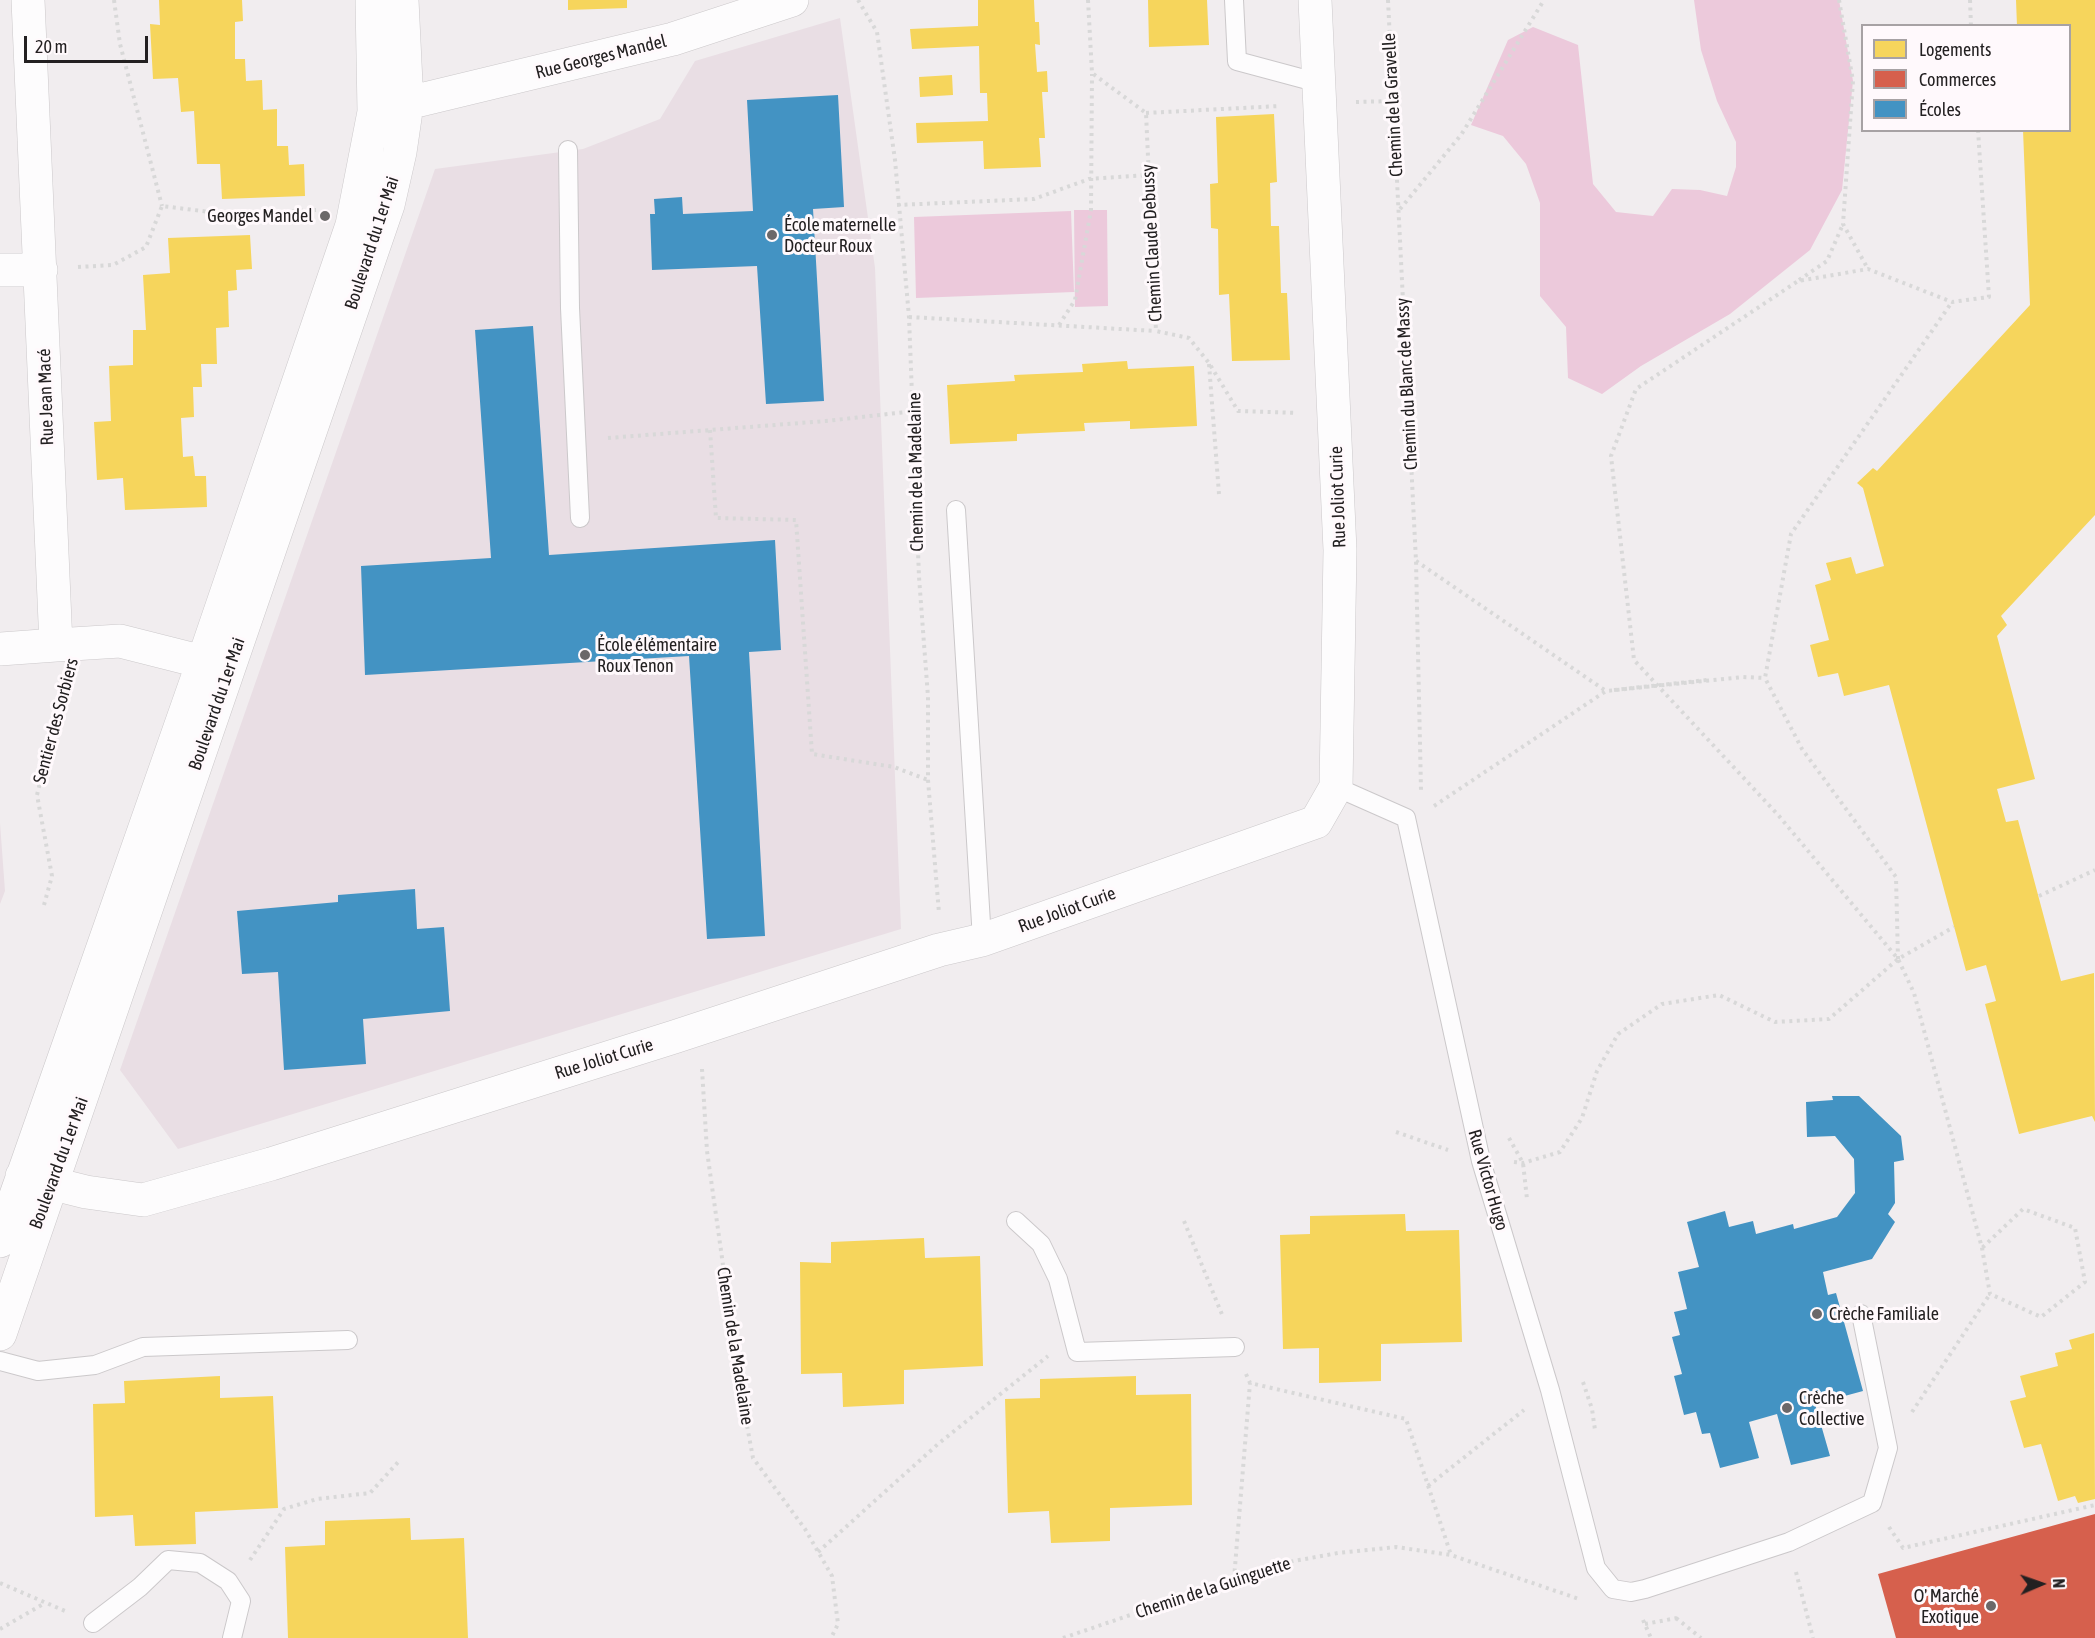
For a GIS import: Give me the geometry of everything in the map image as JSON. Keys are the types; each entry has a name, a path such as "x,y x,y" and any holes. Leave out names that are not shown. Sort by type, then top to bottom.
{"street":[{"name":"Rue Jean Macé","path":"28,0 41,270 66,644"},
{"name":"Boulevard du 1er Mai","path":"0,1334 36,1181 203,662 358,201 374,112 372,0"},
{"name":"Boulevard du 1er Mai","path":"0,1241 79,1108 388,205 400,152 407,104 402,0"},
{"name":"Rue Georges Mandel","path":"407,104 674,39 792,0"},
{"name":"Rue Joliot Curie","path":"36,1181 143,1200 271,1164 700,1029 939,950 982,940 1316,822 1336,787 1330,721 1328,488 1335,417 1316,0"},
{"path":"374,112 407,104"},
{"path":"0,270 41,270"},
{"path":"0,649 120,641 203,662"}],"lane":[{"path":"1234,0 1237,61 1320,93"},
{"path":"568,150 570,308 580,518"},
{"path":"956,510 982,940"},
{"path":"1336,787 1414,816"},
{"name":"Rue Victor Hugo","path":"1414,816 1481,1161 1550,1390 1596,1568 1613,1589 1631,1592 1789,1542"},
{"path":"1016,1221 1041,1244 1058,1279 1077,1352 1235,1347"},
{"path":"1789,1542 1872,1503 1888,1448 1861,1314"},
{"path":"0,1361 38,1371 95,1365 143,1347 348,1340"},
{"path":"93,1623 140,1587 168,1560 200,1563 228,1581 241,1601 232,1638"}],"path":[{"path":"41,270 113,265 146,247 162,206 120,44 114,0"},
{"name":"Chemin de la Madelaine","path":"858,0 877,32 895,160 897,205 909,317 915,411 914,477 928,697 928,780 939,898 939,950"},
{"path":"1059,325 1074,300 1091,210 1089,179 1092,73 1088,0"},
{"name":"Chemin de la Gravelle","path":"1388,0 1399,210"},
{"path":"1399,210 1461,135 1544,0"},
{"path":"1839,0 1853,81 1843,224 1827,261 1636,389 1611,456 1634,660 1779,816 1898,959 1914,993 1982,1248 1990,1294 1888,1448"},
{"path":"1970,0 1971,24"},
{"path":"1092,73 1146,113 1320,93"},
{"name":"Chemin Claude Debussy","path":"1146,113 1147,175 1156,331 1189,338 1209,363 1239,411 1335,417"},
{"path":"1798,280 1868,269 1952,302 1989,297 1978,132"},
{"path":"897,205 1034,199 1089,179 1147,175"},
{"path":"162,206 226,214 318,210 358,201"},
{"name":"Chemin du Blanc de Massy","path":"1399,210 1416,561 1414,816"},
{"path":"1843,224 1868,269"},
{"path":"1898,959 1896,877 1802,749 1765,678 1791,534 1952,302"},
{"path":"909,317 1156,331"},
{"path":"1209,363 1219,494"},
{"path":"577,440 826,421 915,411"},
{"path":"710,430 716,518 796,520 812,754 894,767 928,780"},
{"path":"1416,561 1606,691"},
{"name":"Sentier des Sorbiers","path":"44,905 52,876 37,795 66,673 66,644"},
{"path":"1614,690 1743,677 1765,678"},
{"path":"1414,816 1606,691 1707,680"},
{"path":"2038,896 2095,870"},
{"path":"1523,1163 1560,1152 1582,1118 1597,1071 1618,1035 1662,1004 1719,995 1775,1022 1829,1019 1898,959 1954,927"},
{"name":"Chemin de la Madelaine","path":"700,1029 707,1151 741,1393 753,1458 832,1576 838,1624 831,1638"},
{"path":"1982,1248 2023,1209 2075,1228 2085,1282 2041,1317 1990,1294"},
{"path":"1184,1221 1250,1383 1234,1579"},
{"path":"818,1552 938,1444 1056,1349 1077,1352"},
{"path":"1250,1383 1406,1419 1451,1555"},
{"path":"1428,1486 1550,1390"},
{"path":"228,1581 248,1562 284,1509 317,1499 370,1493 400,1460"},
{"path":"1872,1503 1903,1548 2095,1505"},
{"path":"1789,1542 1813,1638"},
{"name":"Chemin de la Guinguette","path":"1063,1638 1283,1563 1396,1546 1451,1555 1587,1602"},
{"path":"0,1629 46,1603"},
{"path":"1637,1621 1646,1624 1677,1618"},
{"path":"1646,1624 1652,1638"}],"shaded area":[{"path":"1694,0 1839,0 1853,81 1842,190 1810,250 1730,314 1641,366 1602,394 1568,378 1566,327 1540,296 1540,203 1526,164 1503,136 1471,125 1508,40 1533,27 1578,45 1593,184 1616,212 1653,216 1672,189 1700,190 1727,196 1736,167 1736,142 1717,101 1701,50"},
{"path":"840,18 875,268 901,929 178,1149 120,1070 435,169 583,149 660,119 695,61"},
{"path":"1074,210 1107,210 1108,306 1075,307"},
{"path":"1071,211 1074,292 916,298 914,217"},
{"path":"0,823 5,891 0,904"}],"building: Logements":[{"path":"159,0 242,0 243,21 235,22 235,59 245,59 246,81 262,80 263,110 277,109 277,146 288,146 289,165 304,164 305,196 222,199 220,164 197,164 194,111 181,112 178,78 153,79 150,24 160,25"},
{"path":"568,0 627,0 627,8 568,10"},
{"path":"978,0 1034,0 1035,22 1039,22 1040,45 1035,44 1037,72 1047,71 1048,92 1042,92 1045,138 1039,138 1041,167 984,169 983,141 917,143 916,123 988,121 987,93 980,93 979,46 912,49 910,29 978,26"},
{"path":"1148,0 1207,0 1209,45 1149,47"},
{"path":"2016,0 2095,0 2095,515 2001,616 2007,625 1997,636 2035,779 1997,789 2006,822 2018,820 2061,981 2094,973 2095,1122 2092,1116 2019,1134 1985,1004 1996,1001 1986,965 1966,971 1889,685 1844,696 1838,673 1818,677 1810,645 1829,640 1815,585 1831,580 1826,563 1851,557 1856,574 1884,566 1863,488 1857,483 1873,468 1877,471 2030,305 2023,132 2071,132 2071,24 2017,24"},
{"path":"952,75 953,95 920,97 919,77"},
{"path":"1274,114 1277,182 1270,183 1271,226 1279,226 1281,293 1287,293 1290,360 1232,361 1229,294 1219,295 1218,229 1211,228 1210,184 1218,183 1216,117"},
{"path":"250,235 252,269 236,270 237,290 228,291 229,327 216,328 217,364 201,364 202,387 193,387 194,417 181,418 183,457 193,456 195,476 206,476 207,507 125,510 123,478 97,480 94,422 111,421 109,366 133,365 133,330 146,330 143,275 170,273 168,238"},
{"path":"1127,361 1128,369 1194,366 1197,426 1130,429 1130,421 1084,423 1085,431 1017,434 1017,441 950,444 947,385 1015,381 1014,375 1083,372 1082,364"},
{"path":"1405,1214 1406,1231 1459,1230 1462,1342 1381,1344 1381,1381 1319,1383 1319,1348 1283,1349 1280,1235 1310,1234 1310,1216"},
{"path":"924,1238 925,1258 980,1256 983,1366 904,1370 904,1404 843,1407 842,1373 801,1374 800,1262 831,1263 831,1242"},
{"path":"2094,1333 2095,1499 2078,1503 2075,1496 2058,1501 2041,1444 2024,1448 2010,1401 2026,1397 2020,1376 2058,1366 2055,1353 2072,1349 2069,1340"},
{"path":"220,1376 220,1398 273,1396 278,1508 195,1512 196,1544 135,1546 133,1515 95,1517 93,1404 125,1403 124,1381"},
{"path":"1136,1376 1136,1395 1191,1394 1192,1505 1110,1508 1110,1541 1051,1543 1049,1511 1008,1513 1005,1399 1040,1398 1040,1379"},
{"path":"410,1518 411,1540 464,1538 468,1638 288,1638 285,1547 325,1545 325,1521"}],"building: Commerces":[{"name":"O' Marché Exotique","path":"2095,1514 2095,1638 1896,1638 1878,1574"}],"building: Écoles":[{"path":"838,95 844,207 813,209 824,401 766,404 757,266 652,270 650,214 655,214 654,199 682,197 683,214 753,211 747,100"},
{"path":"533,326 549,555 775,540 781,650 749,652 765,936 707,939 689,656 365,675 361,566 491,558 475,330"},
{"path":"415,889 417,929 444,927 450,1011 363,1019 366,1064 284,1070 278,972 242,974 237,911 338,902 338,895"},
{"path":"1832,1096 1859,1096 1901,1136 1904,1160 1894,1162 1895,1203 1888,1214 1895,1222 1872,1259 1823,1272 1828,1295 1836,1293 1863,1391 1815,1404 1830,1456 1791,1465 1777,1414 1749,1422 1759,1458 1720,1468 1710,1433 1702,1434 1696,1412 1684,1415 1674,1376 1682,1374 1672,1337 1680,1335 1674,1312 1687,1309 1678,1272 1699,1267 1687,1222 1725,1211 1729,1227 1753,1221 1756,1234 1793,1224 1794,1229 1837,1217 1855,1193 1854,1159 1835,1136 1807,1137 1806,1102 1833,1100"}],"place":[{"name":"Georges Mandel","path":"325,216"},
{"name":"École maternelle Docteur Roux","path":"772,235"},
{"name":"École élémentaire Roux Tenon","path":"585,655"},
{"name":"Crèche Familiale","path":"1817,1314"},
{"name":"Crèche Collective","path":"1787,1408"},
{"name":"O' Marché Exotique","path":"1991,1606"}]}
